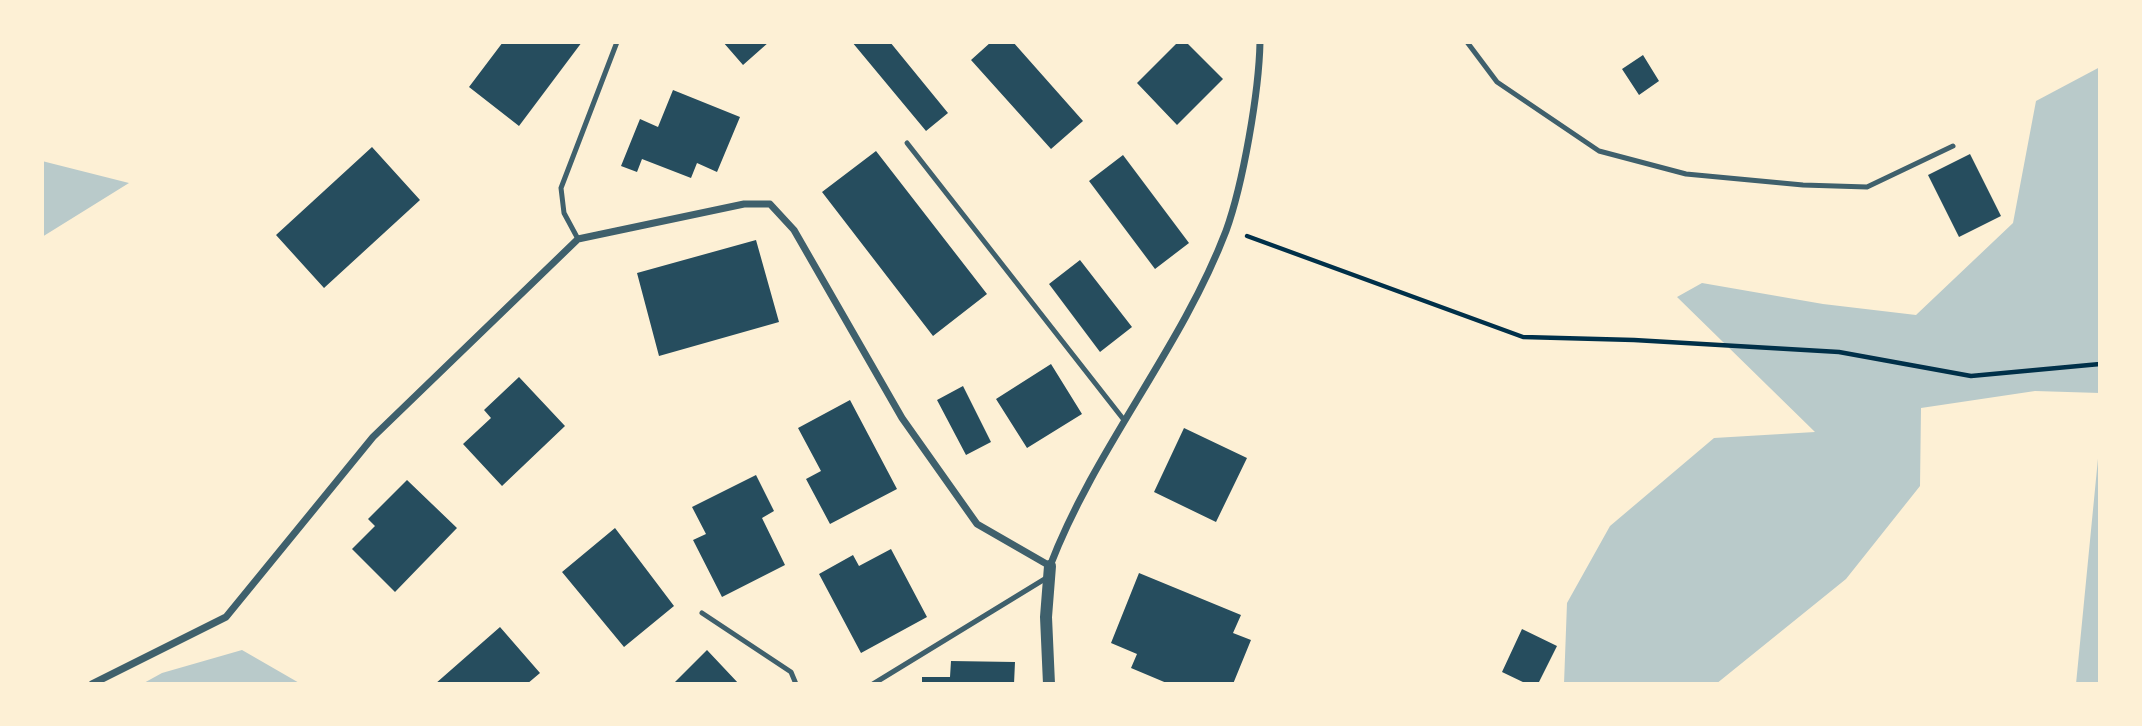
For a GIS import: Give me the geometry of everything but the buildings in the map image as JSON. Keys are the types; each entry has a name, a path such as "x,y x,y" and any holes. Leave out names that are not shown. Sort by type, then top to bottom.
{"street":[{"path":"1049,684 1046,644 1049,572 1075,508 1189,308 1226,229 1245,149 1260,42"},
{"path":"92,684 226,617 373,437 578,239 744,204 770,204 794,230 902,418 977,524 1049,572"}],"lane":[{"path":"578,239 564,213 561,188 617,42"},
{"path":"1467,42 1497,82 1599,151 1686,174 1803,185 1867,187 1953,146"},
{"path":"907,143 1124,421"},
{"path":"873,684 1049,572"},
{"path":"702,613 791,672 796,684"}],"path":[{"path":"1226,229 1312,257 1429,304 1523,337 1634,340 1839,352 1971,376 2100,364"}],"shaded area":[{"path":"2100,67 2100,393 2035,391 1921,408 1920,486 1846,579 1716,684 1564,684 1567,603 1610,526 1714,438 1815,432 1677,297 1702,283 1823,304 1916,315 2013,223 2036,101"},
{"path":"42,161 129,183 42,237"},
{"path":"2100,438 2100,684 2076,684"},
{"path":"242,650 301,684 142,684 162,673"}]}
